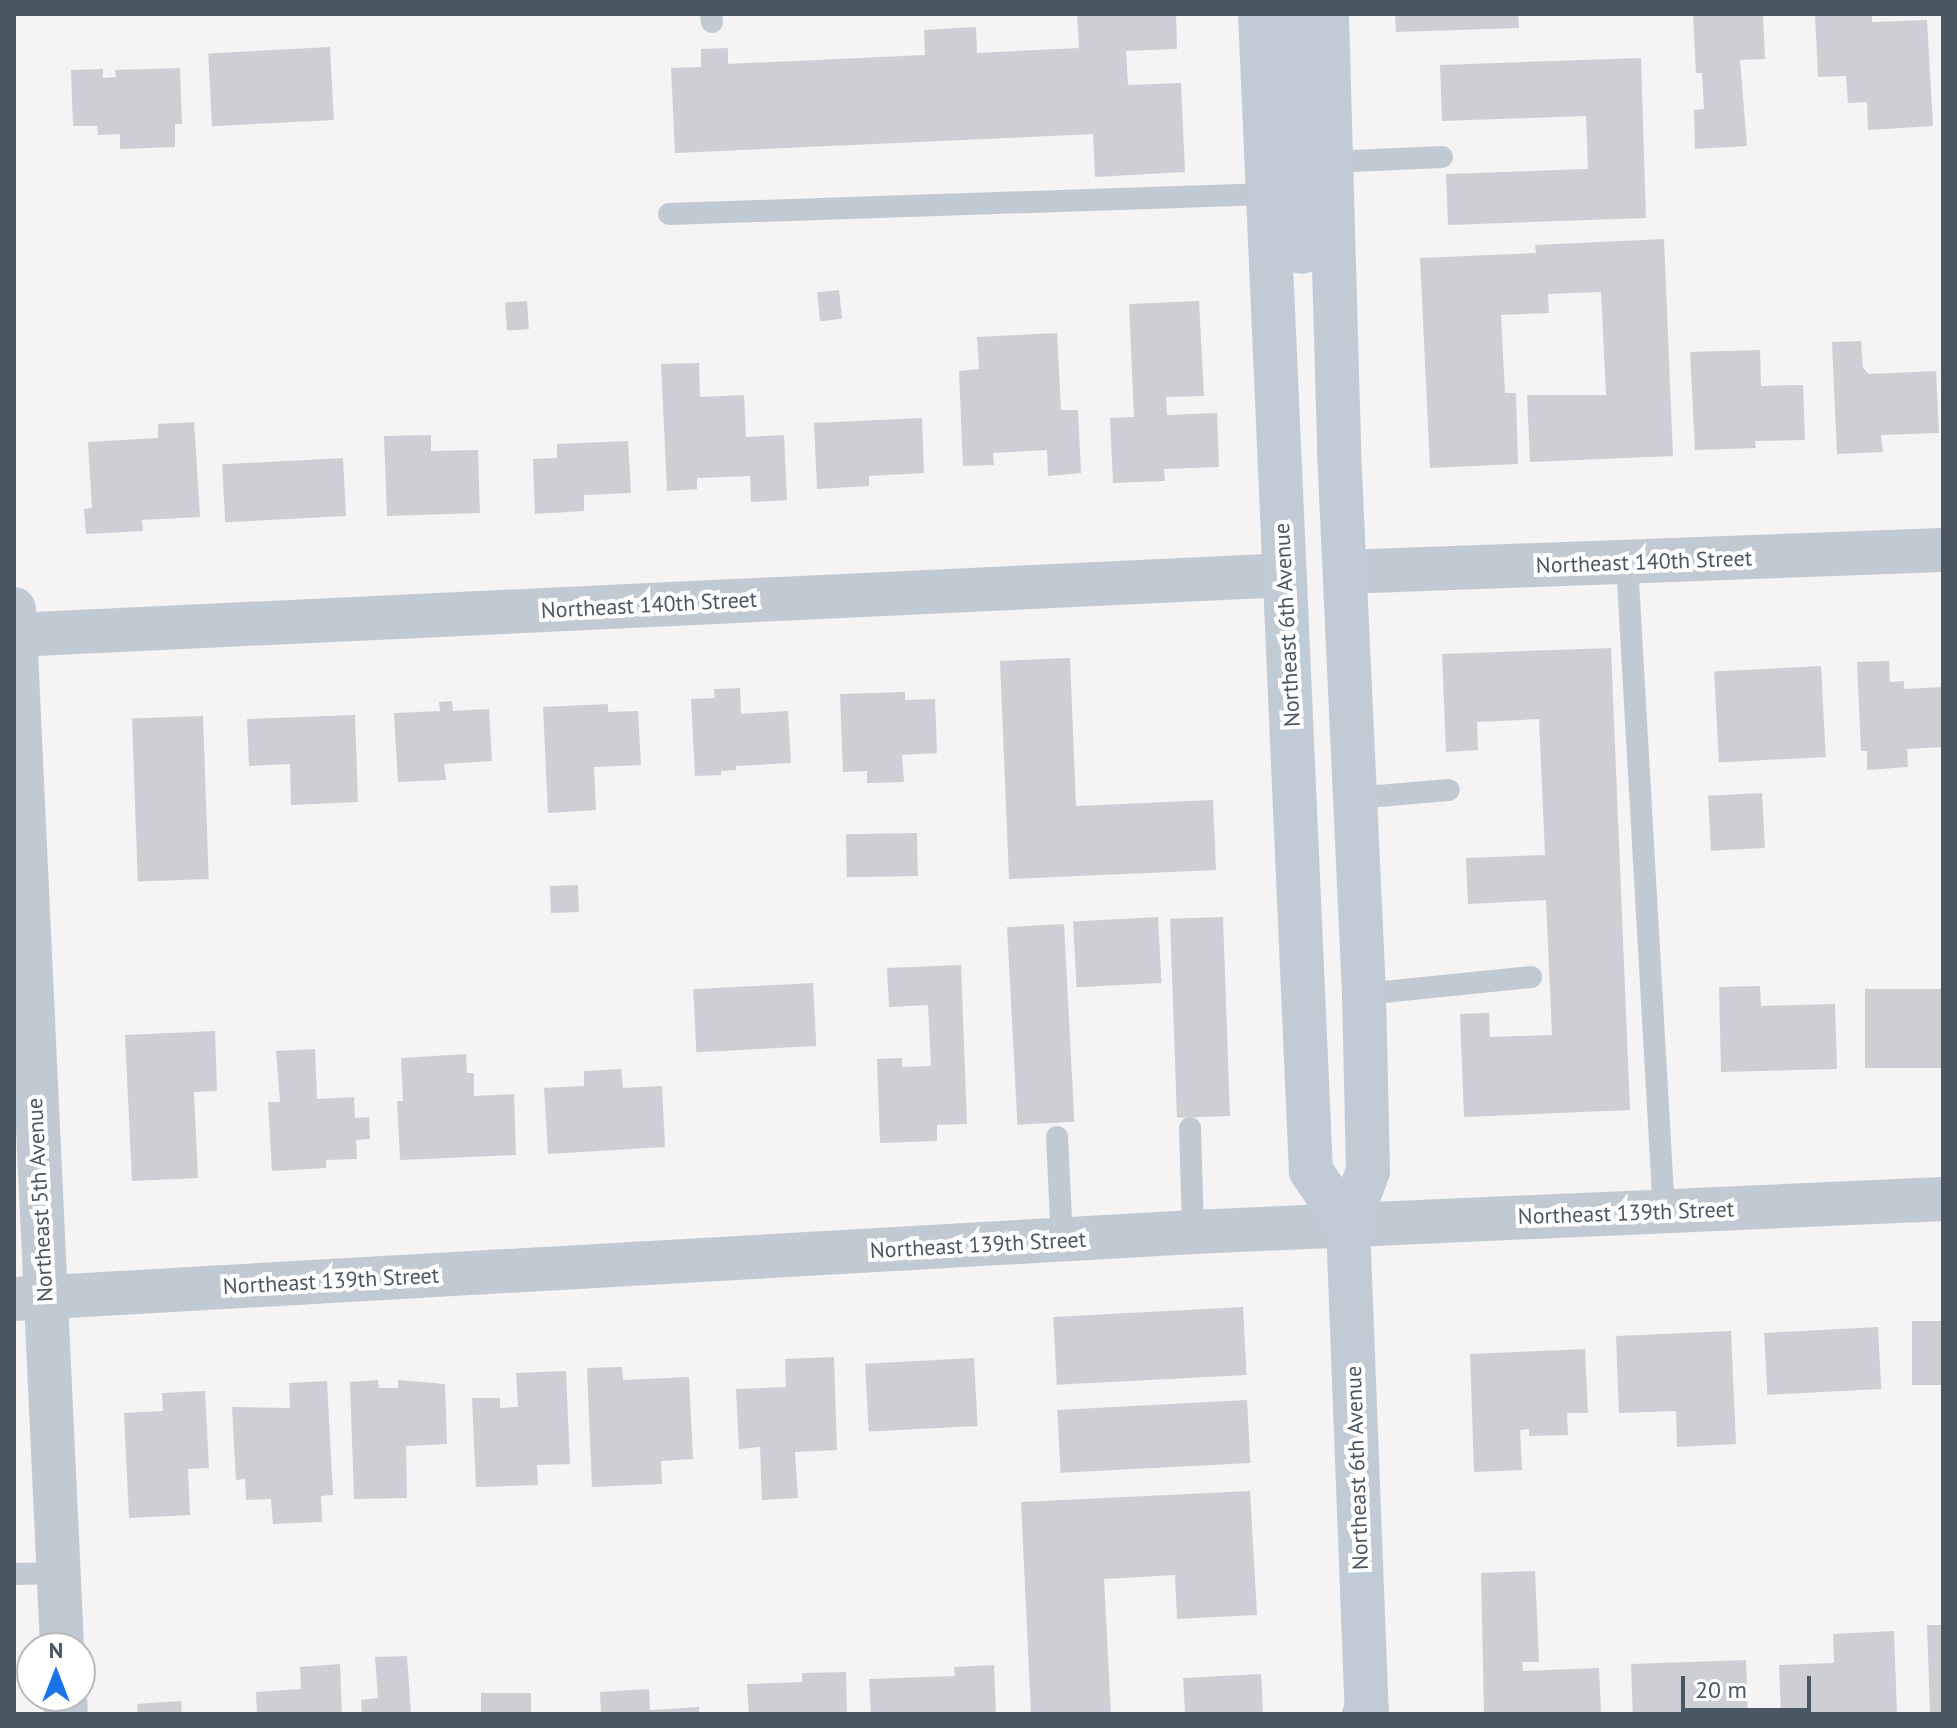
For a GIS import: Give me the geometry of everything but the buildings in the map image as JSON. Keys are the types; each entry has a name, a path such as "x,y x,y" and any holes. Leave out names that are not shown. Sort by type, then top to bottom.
{"main road":[{"name":"Northeast 6th Avenue","path":"1260,14 1311,1171 1348,1225"},
{"path":"1291,14 1312,433 1324,478 1342,517"},
{"name":"Northeast 6th Avenue","path":"1327,14 1342,517 1364,994 1368,1171 1348,1225 1367,1713"}],"street":[{"name":"Northeast 140th Street","path":"1345,572 1943,550"},
{"name":"Northeast 140th Street","path":"14,626 1285,575"},
{"name":"Northeast 5th Avenue","path":"14,626 29,1298 59,1573 61,1632"},
{"name":"Northeast 139th Street","path":"29,1298 1193,1232 1943,1199"}],"lane":[{"path":"1330,162 1442,157"},
{"path":"669,214 1268,194"},
{"path":"1627,563 1664,1212"},
{"path":"1355,798 1449,790"},
{"path":"1364,994 1531,977"},
{"path":"1190,1128 1193,1232"},
{"path":"1057,1137 1062,1240"},
{"path":"14,1574 59,1573"}]}
